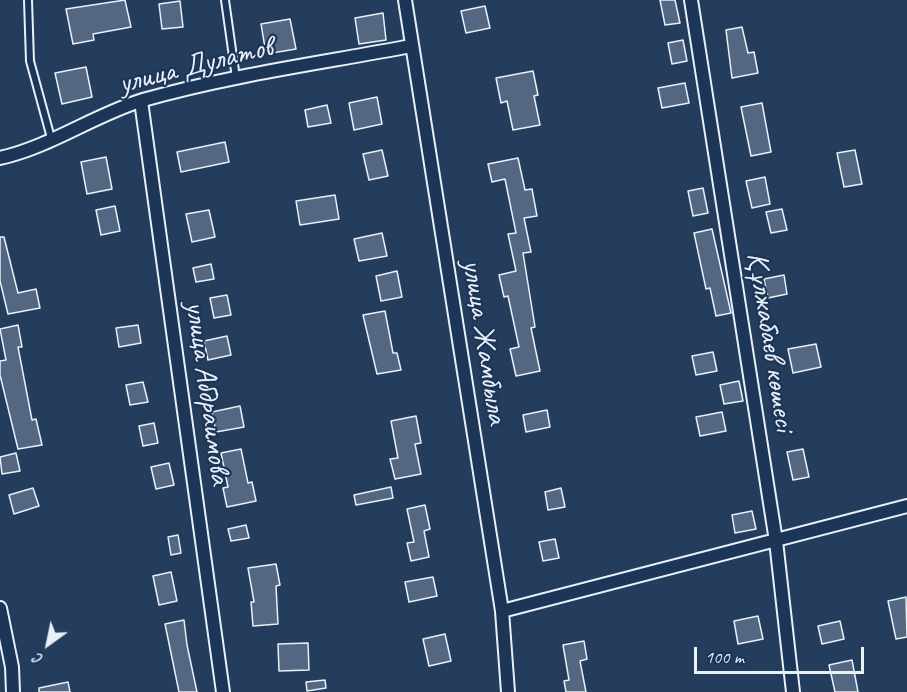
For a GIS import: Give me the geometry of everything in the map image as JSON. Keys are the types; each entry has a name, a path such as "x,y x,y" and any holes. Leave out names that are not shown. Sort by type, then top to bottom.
{"street":[{"name":"улица Жамбыла","path":"405,0 502,611 508,692"},
{"name":"Құлжабаев көшесі","path":"691,0 776,541 793,692"},
{"name":"улица Дулатов","path":"0,159 21,153 51,138 141,101 236,79 411,46"},
{"name":"улица Абдраимова","path":"141,101 223,692"},
{"path":"502,611 907,506"},
{"path":"0,608 6,665 13,692"}],"lane":[{"path":"28,0 30,61 51,138"},
{"path":"225,0 236,79"}],"building":[{"path":"125,0 131,27 93,34 94,40 73,44 66,9"},
{"path":"660,0 675,0 680,23 665,25"},
{"path":"180,1 183,27 162,29 159,4"},
{"path":"485,6 490,28 466,33 461,11"},
{"path":"383,13 386,40 359,44 355,18"},
{"path":"290,19 296,49 266,54 261,24"},
{"path":"742,27 748,53 754,52 758,73 732,78 726,30"},
{"path":"683,40 687,61 672,64 668,43"},
{"path":"86,67 92,97 62,104 55,73"},
{"path":"533,71 538,95 534,96 540,125 513,130 507,101 501,103 496,78"},
{"path":"685,83 689,103 662,108 658,88"},
{"path":"377,97 382,124 354,130 349,103"},
{"path":"762,103 771,152 751,156 741,107"},
{"path":"327,105 331,123 308,127 305,110"},
{"path":"225,142 229,162 181,172 177,152"},
{"path":"382,150 388,176 369,180 363,154"},
{"path":"855,150 862,184 844,187 837,153"},
{"path":"106,157 112,189 87,194 81,162"},
{"path":"518,158 525,190 532,189 537,216 524,218 531,252 523,253 535,327 531,328 540,371 516,376 510,349 519,347 508,296 504,297 499,275 516,271 508,234 516,233 505,179 492,182 488,164"},
{"path":"765,177 770,204 752,208 746,181"},
{"path":"703,188 708,213 693,216 688,191"},
{"path":"335,195 339,219 300,225 296,201"},
{"path":"115,206 120,231 101,235 96,210"},
{"path":"782,209 787,230 771,233 766,212"},
{"path":"209,210 215,237 192,242 186,214"},
{"path":"712,229 731,313 716,316 710,288 706,289 694,233"},
{"path":"382,233 387,256 359,261 354,239"},
{"path":"0,237 4,237 18,293 36,289 40,308 8,314 0,281"},
{"path":"211,264 214,279 196,282 193,268"},
{"path":"397,271 402,297 381,301 376,276"},
{"path":"784,275 787,294 768,298 764,279"},
{"path":"227,295 231,315 214,318 210,298"},
{"path":"385,311 393,353 397,353 401,370 377,374 363,315"},
{"path":"18,325 22,347 18,347 32,420 36,419 42,445 18,449 0,375 0,361 6,360 0,329"},
{"path":"138,325 141,343 119,347 116,328"},
{"path":"227,336 231,355 208,360 204,341"},
{"path":"816,344 821,367 793,373 788,349"},
{"path":"713,352 717,371 696,375 692,356"},
{"path":"739,381 743,401 724,404 720,385"},
{"path":"143,382 148,402 130,405 126,385"},
{"path":"240,406 244,427 216,432 212,412"},
{"path":"547,410 550,427 526,432 523,415"},
{"path":"722,412 726,431 700,436 696,417"},
{"path":"416,416 421,443 415,444 421,474 395,479 390,459 398,458 391,421"},
{"path":"154,423 158,443 143,446 139,426"},
{"path":"241,449 248,483 252,482 256,501 227,507 223,488 228,487 221,453"},
{"path":"803,449 809,477 793,480 787,452"},
{"path":"16,453 20,471 2,474 0,457"},
{"path":"169,463 174,485 156,489 151,467"},
{"path":"391,487 393,498 356,505 354,495"},
{"path":"33,488 39,506 14,514 9,495"},
{"path":"561,488 565,507 548,510 545,492"},
{"path":"425,505 430,529 424,531 429,557 411,561 407,543 414,542 407,509"},
{"path":"752,511 756,529 735,533 732,515"},
{"path":"246,525 249,538 231,541 228,529"},
{"path":"178,535 181,553 171,555 168,537"},
{"path":"555,539 559,558 543,561 539,542"},
{"path":"276,564 280,585 276,586 278,624 253,626 251,602 254,602 248,568"},
{"path":"171,572 177,601 159,605 153,576"},
{"path":"433,577 437,596 409,602 405,582"},
{"path":"906,597 907,637 896,639 888,601"},
{"path":"758,616 763,639 738,644 734,621"},
{"path":"184,620 197,692 179,692 165,624"},
{"path":"840,621 844,639 822,644 818,626"},
{"path":"445,634 451,661 429,666 423,639"},
{"path":"584,641 587,659 580,661 586,692 566,692 564,681 569,680 563,645"},
{"path":"308,643 309,670 279,671 278,644"},
{"path":"852,660 858,692 835,692 829,665"},
{"path":"325,680 326,688 307,691 306,682"},
{"path":"68,682 70,692 39,692 39,688"}]}
